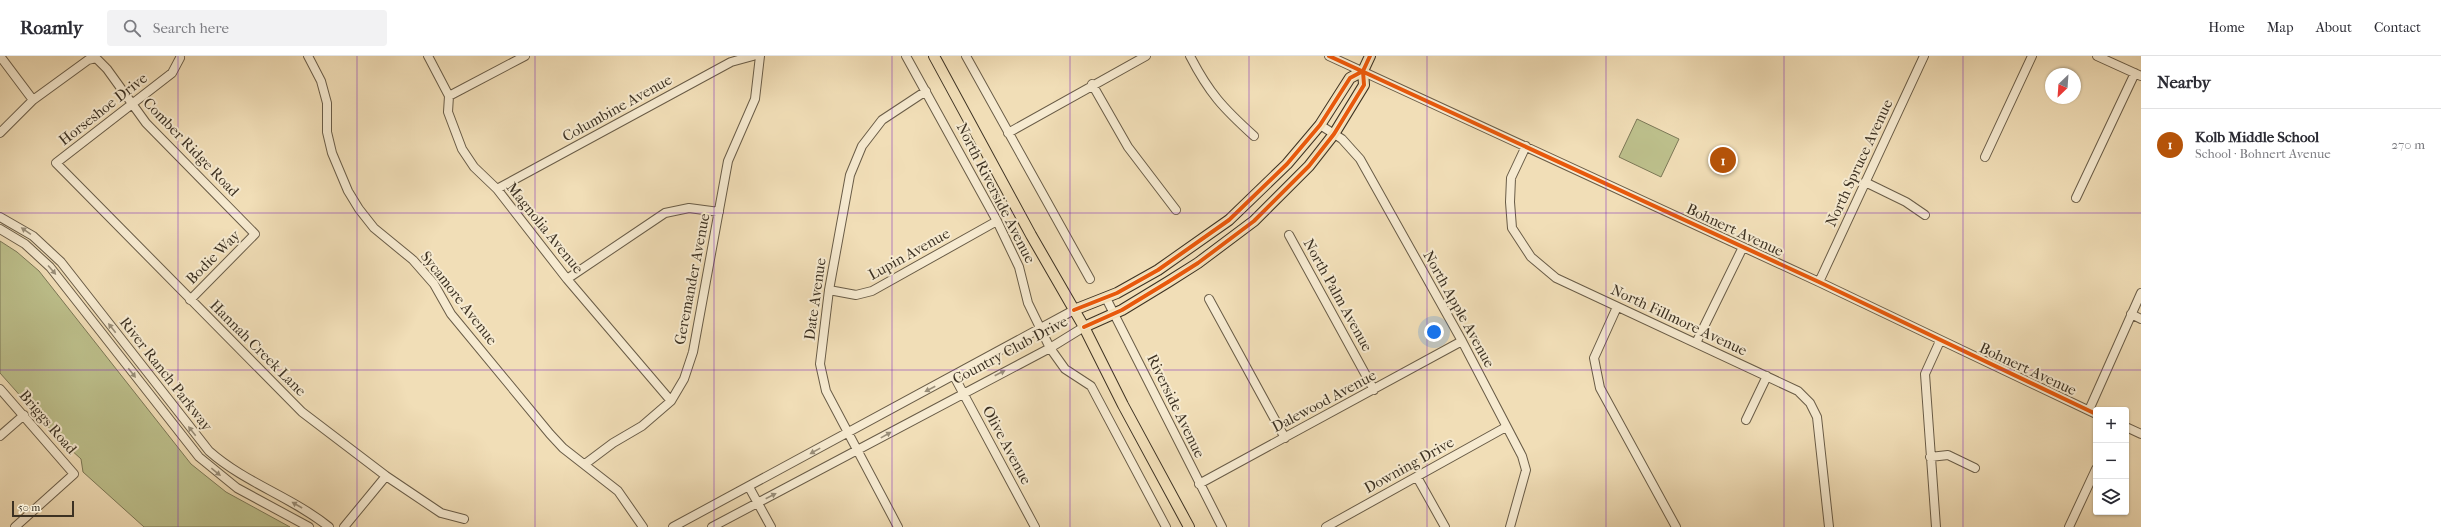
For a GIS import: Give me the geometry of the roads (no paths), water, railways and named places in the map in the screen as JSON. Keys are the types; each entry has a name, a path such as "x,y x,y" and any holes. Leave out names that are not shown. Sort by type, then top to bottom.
{"main road":[{"name":"North Riverside Avenue","path":"934,56 1084,327 1123,405 1189,527"},
{"path":"1363,71 1370,56"},
{"name":"Country Club Drive","path":"1074,310 1117,293 1158,270 1229,220 1287,164 1320,125 1350,78 1363,71 1364,85 1334,134 1308,166 1254,221 1198,263 1114,314 1084,327"}],"street":[{"path":"0,56 33,100 0,134"},
{"name":"Sycamore Avenue","path":"308,56 321,81 327,103 327,132 332,153 348,191 359,209 374,228 413,260 434,284 451,314 550,434 563,448 618,491 643,527"},
{"name":"Magnolia Avenue","path":"428,56 449,96 448,112 462,149 474,167 497,189 567,278 671,401"},
{"path":"449,96 525,56"},
{"name":"Columbine Avenue","path":"497,189 730,62 753,56"},
{"name":"Geremander Avenue","path":"585,464 613,443 642,426 671,401 684,379 693,352 728,162 755,99 760,56"},
{"name":"North Riverside Avenue","path":"906,56 997,221 1019,267 1028,303 1050,348 1065,369 1091,386 1166,527"},
{"path":"966,56 1090,279"},
{"path":"1008,133 1092,84 1146,56"},
{"path":"1190,56 1204,83 1222,107 1254,136"},
{"path":"1329,56 1363,71"},
{"name":"North Spruce Avenue","path":"1819,282 1924,56"},
{"path":"1985,157 2032,56"},
{"path":"2076,198 2138,75 2097,56"},
{"name":"Comber Ridge Road","path":"33,100 88,60 96,58 107,69 132,105 157,135 255,234"},
{"name":"Horseshoe Drive","path":"56,163 172,73 180,58"},
{"name":"Bohnert Avenue","path":"1363,71 1819,282 1940,341 2092,412"},
{"path":"1092,84 1128,147 1176,210"},
{"name":"Date Avenue","path":"898,527 826,391 820,364 829,290 850,175 862,146 882,120 926,91"},
{"name":"North Apple Avenue","path":"1320,125 1342,139 1360,159 1462,341 1522,456 1526,470 1510,527"},
{"name":"North Fillmore Avenue","path":"1526,146 1511,178 1512,228 1531,257 1543,269 1617,307 1798,391 1810,403 1817,417 1829,527"},
{"name":"Hannah Creek Lane","path":"56,163 302,412 386,476 441,513 464,520"},
{"path":"1865,182 1906,202 1925,215"},
{"path":"567,278 665,213 689,208 719,212"},
{"name":"River Ranch Parkway","path":"0,216 33,236 61,262 209,451 239,474 293,503 329,527"},
{"name":"Lupin Avenue","path":"829,290 856,295 872,291 997,221"},
{"name":"River Ranch Parkway","path":"0,229 25,244 50,267 199,457 237,488 309,527"},
{"name":"Bodie Way","path":"190,300 255,234"},
{"name":"North Palm Avenue","path":"1289,235 1374,390"},
{"path":"1696,343 1743,247"},
{"path":"2092,412 2131,314 2141,293"},
{"name":"Riverside Avenue","path":"1106,298 1222,527"},
{"path":"1209,299 1285,438"},
{"path":"1617,307 1594,358 1600,388 1676,527"},
{"name":"Country Club Drive","path":"673,527 1074,310"},
{"path":"2131,314 2141,318"},
{"name":"Country Club Drive","path":"712,527 858,451 963,392 1050,348 1084,327"},
{"name":"Dalewood Avenue","path":"1199,484 1462,341"},
{"path":"1936,527 1924,374 1940,341"},
{"name":"Olive Avenue","path":"954,376 1035,527"},
{"path":"1746,420 1767,376"},
{"name":"Briggs Road","path":"0,389 74,474 15,527"},
{"path":"0,436 24,415"},
{"name":"Downing Drive","path":"1330,526 1506,427"},
{"path":"2129,429 2141,434"},
{"path":"1930,457 1948,455 1974,468"},
{"path":"2069,527 2093,475"},
{"path":"344,527 386,476"},
{"path":"1417,477 1445,527"},
{"path":"749,487 771,527"}],"place":[{"name":"Kolb Middle School","path":"1723,160"}]}
